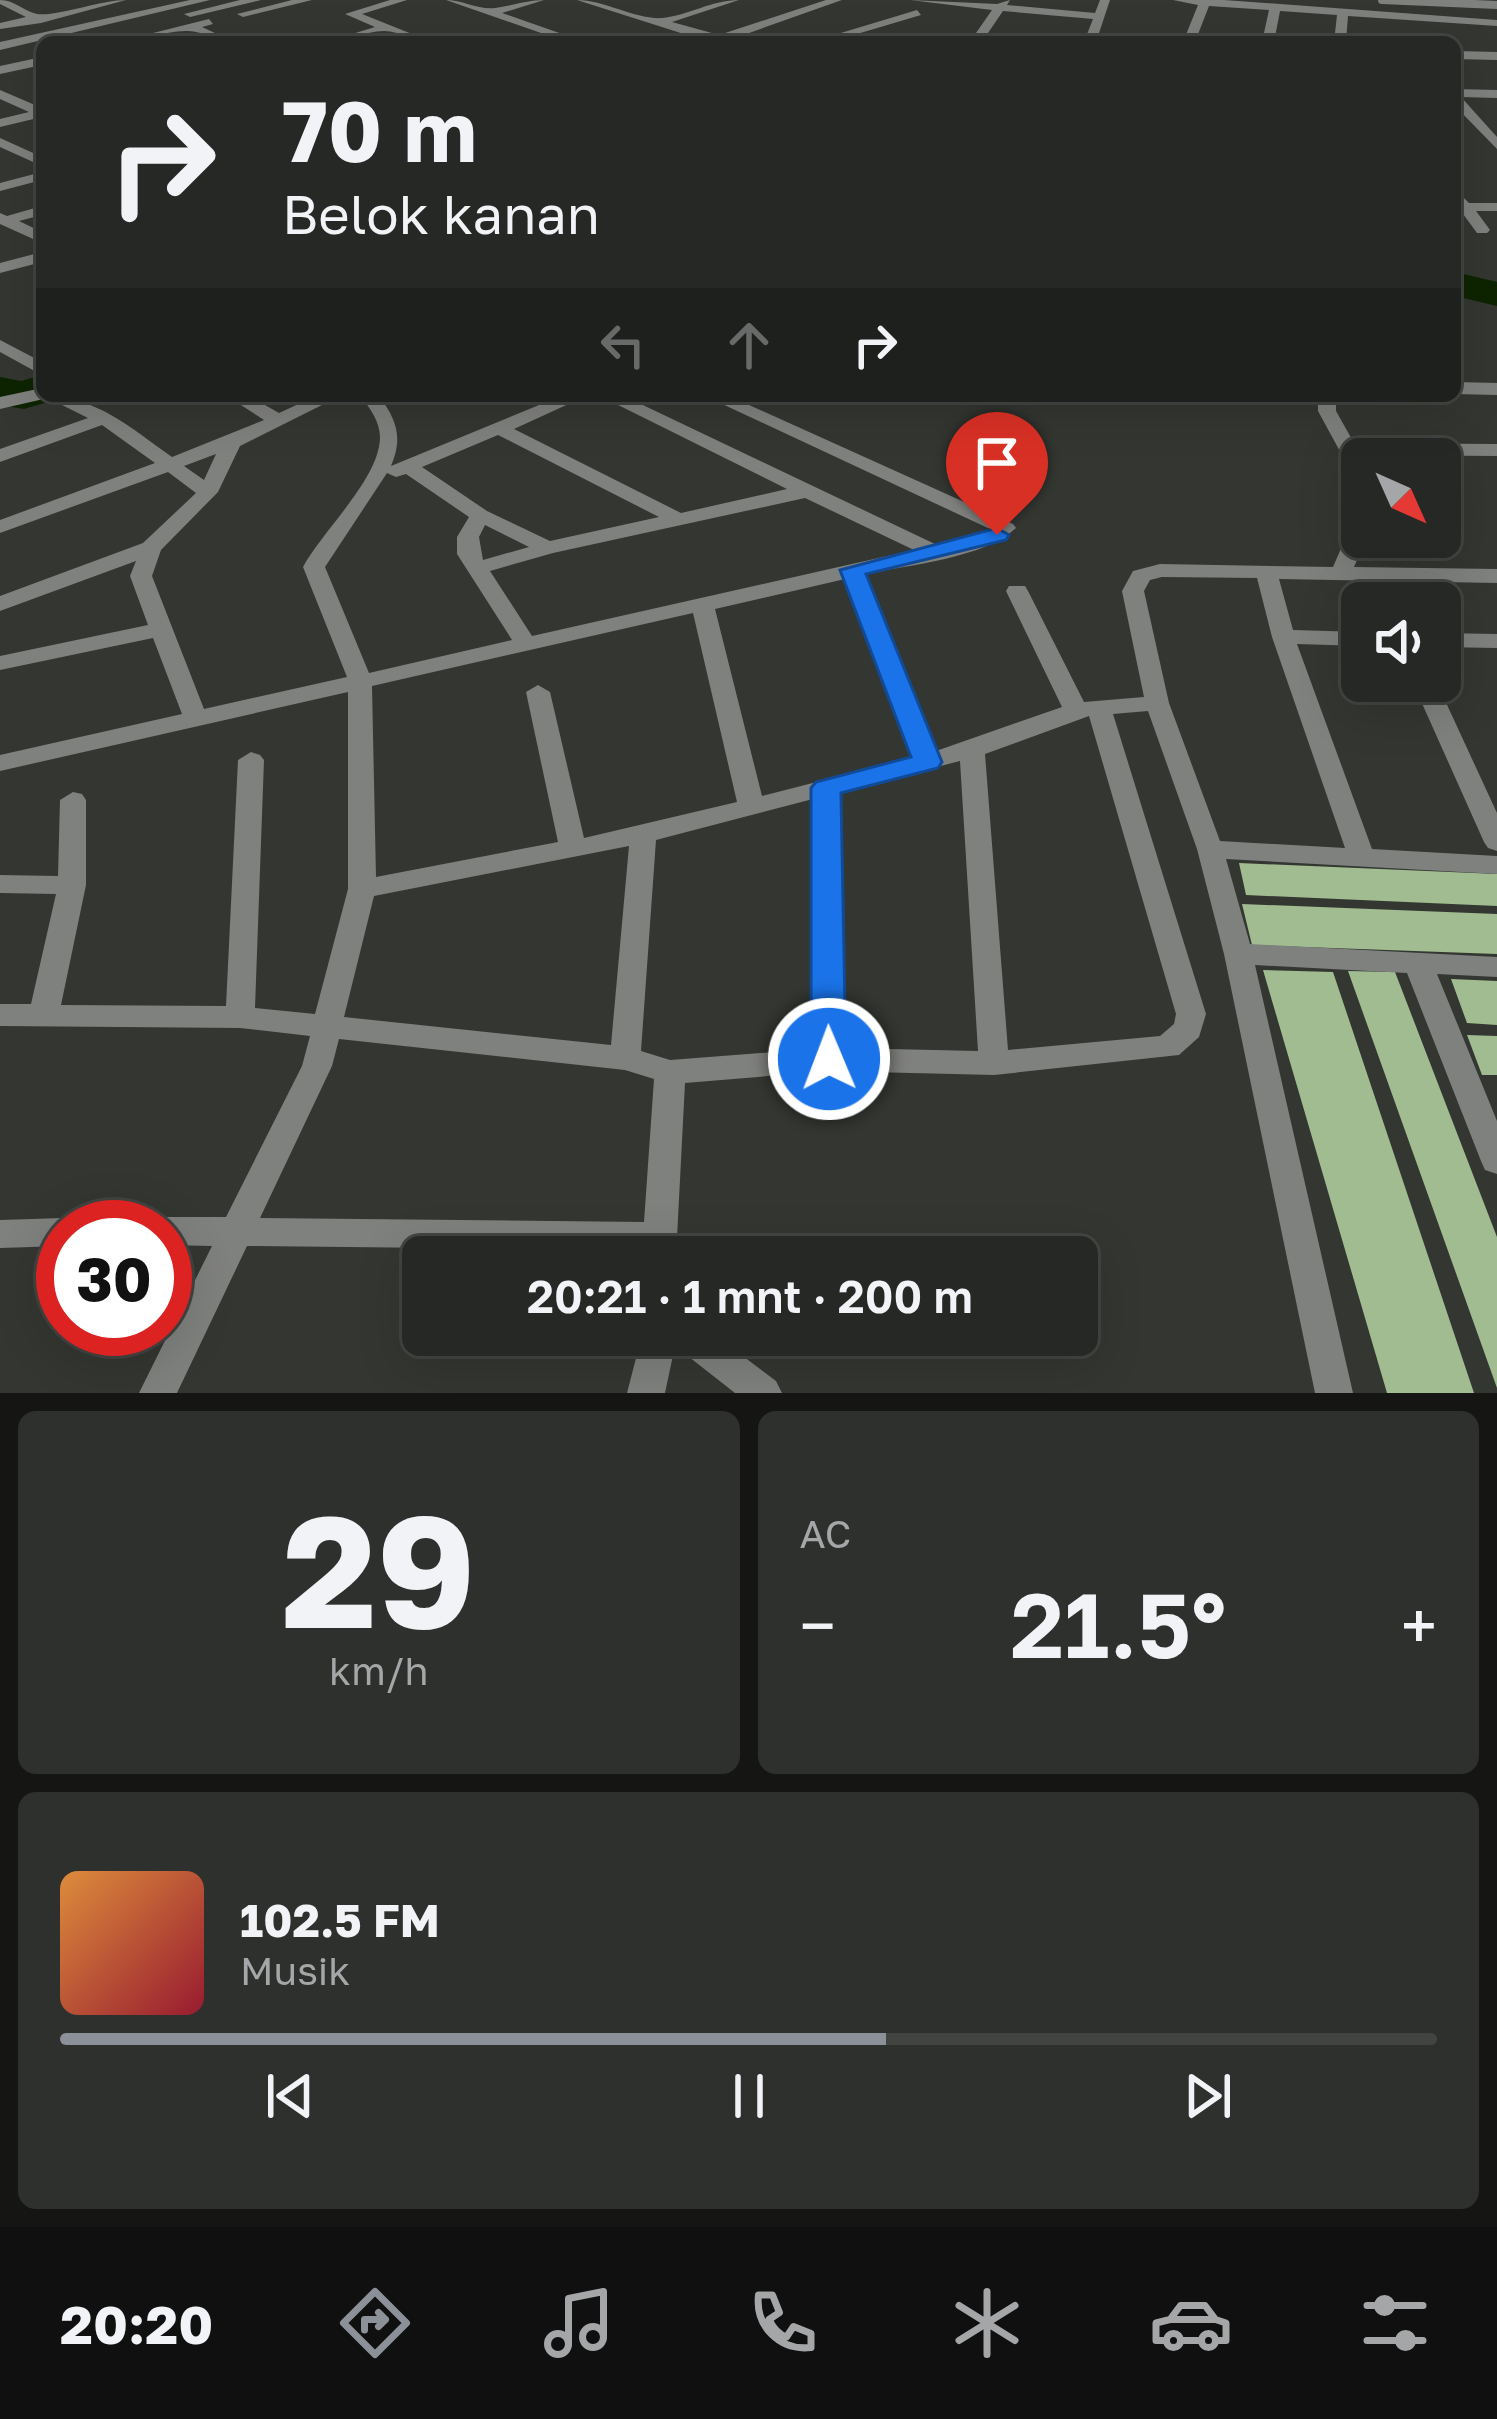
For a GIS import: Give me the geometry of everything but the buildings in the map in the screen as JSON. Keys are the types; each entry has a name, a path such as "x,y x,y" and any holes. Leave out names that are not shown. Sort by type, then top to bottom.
{"street":[{"path":"6,3 45,0 67,11"},
{"path":"0,26 121,0"},
{"path":"73,36 205,0"},
{"path":"76,36 256,0"},
{"path":"152,36 307,0"},
{"path":"402,0 351,14 410,36"},
{"path":"451,0 561,36"},
{"path":"490,13 539,0"},
{"path":"582,0 706,36"},
{"path":"615,8 643,0"},
{"path":"662,21 734,0"},
{"path":"790,0 818,7"},
{"path":"734,36 837,0"},
{"path":"1091,36 1105,0"},
{"path":"1178,0 1497,23"},
{"path":"838,36 934,2 1003,3 1096,16"},
{"path":"1191,36 1204,2"},
{"path":"6,3 63,36"},
{"path":"984,36 1003,3"},
{"path":"911,27 916,6"},
{"path":"1269,36 1275,8"},
{"path":"1341,36 1343,14"},
{"path":"1414,20 1415,36"},
{"path":"190,26 214,36"},
{"path":"354,36 387,27"},
{"path":"0,46 36,42"},
{"path":"0,56 36,48"},
{"path":"1461,55 1497,56"},
{"path":"0,70 36,62"},
{"path":"24,65 36,70"},
{"path":"1461,80 1497,81"},
{"path":"0,94 36,111"},
{"path":"1461,95 1497,94"},
{"path":"1461,102 1497,145"},
{"path":"0,123 36,114"},
{"path":"0,142 36,159"},
{"path":"0,187 36,178"},
{"path":"1461,200 1497,207"},
{"path":"1461,200 1481,230"},
{"path":"3,220 36,212"},
{"path":"3,220 36,235"},
{"path":"0,268 36,258"},
{"path":"0,345 36,366"},
{"path":"0,403 36,395"},
{"path":"69,402 104,418 208,492"},
{"path":"246,402 277,420"},
{"path":"0,527 232,442 318,402"},
{"path":"158,1393 241,1232 317,1066 362,889 360,680 314,567 325,538 388,459 392,436 377,402"},
{"path":"378,476 564,402"},
{"path":"622,402 934,552"},
{"path":"0,763 984,541 1006,528 727,402"},
{"path":"1327,402 1327,411 1343,438"},
{"path":"0,456 104,418"},
{"path":"502,430 678,519"},
{"path":"196,720 141,576 152,548 208,492 232,442"},
{"path":"1461,450 1497,450"},
{"path":"409,467 480,515 548,548"},
{"path":"475,569 548,548 807,491"},
{"path":"480,515 468,537 475,569 528,647"},
{"path":"0,604 152,548"},
{"path":"1342,571 1347,558"},
{"path":"852,570 928,762"},
{"path":"1334,1393 1238,954 1210,849 1153,704 1133,591 1136,582 1160,570 1497,576"},
{"path":"1266,571 1283,637 1363,858"},
{"path":"0,1016 240,1016 625,1058 670,1072 829,1059 994,1063 1160,1049 1188,1029 1191,1014 1095,708 1017,591"},
{"path":"701,603 751,806"},
{"path":"0,663 163,629"},
{"path":"1283,637 1341,638"},
{"path":"1461,640 1497,640"},
{"path":"538,692 573,850"},
{"path":"1434,702 1497,842"},
{"path":"362,889 643,835 973,750 1095,708 1153,704"},
{"path":"973,750 994,1063"},
{"path":"240,1016 250,760"},
{"path":"826,788 829,1059"},
{"path":"44,1013 72,885 73,800"},
{"path":"625,1058 643,835"},
{"path":"1210,849 1497,866"},
{"path":"0,884 72,885"},
{"path":"1238,954 1497,967"},
{"path":"1418,964 1482,1094 1497,1161"},
{"path":"659,1236 670,1072"},
{"path":"192,1231 402,1237"},
{"path":"0,1234 36,1233"},
{"path":"646,1393 655,1356"},
{"path":"716,1356 764,1393"}],"lane":[{"path":"1382,0 1497,5"},
{"path":"1461,388 1497,389"}],"waterway":[{"path":"1461,285 1497,294"},
{"path":"0,391 24,395 36,391"}],"route":[{"path":"829,1059 826,788 928,762 852,570 997,535"}]}
